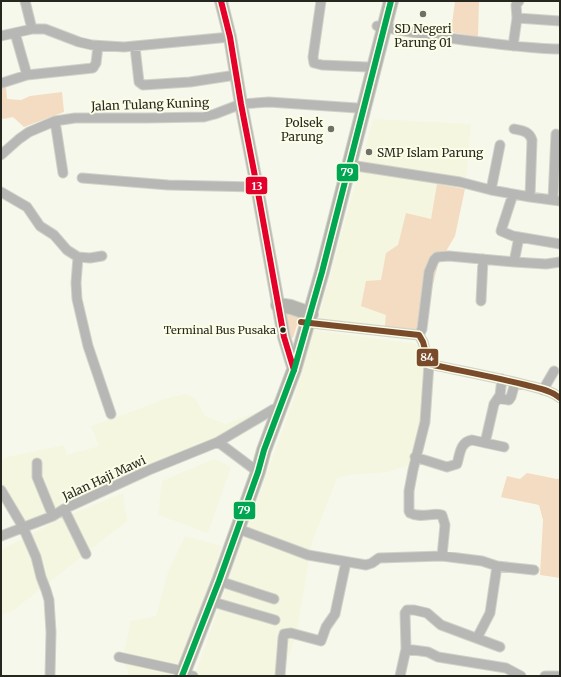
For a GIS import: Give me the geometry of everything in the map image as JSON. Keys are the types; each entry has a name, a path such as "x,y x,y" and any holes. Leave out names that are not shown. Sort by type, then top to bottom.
{"highway":[{"path":"341,184 350,165 381,26 383,1"},
{"path":"182,674 255,470 264,450 293,365 341,184 357,108 368,67 381,26 391,1"},
{"path":"278,305 292,307 306,318"},
{"path":"182,674 219,581 274,409 293,365"}],"main road":[{"path":"221,1 230,37 284,337 293,365"}],"street":[{"path":"25,1 32,29"},
{"path":"321,1 313,57 314,63 322,65 368,67"},
{"path":"513,46 517,18 516,5 519,1"},
{"path":"517,18 560,21"},
{"path":"381,26 429,36 544,49 560,48"},
{"path":"1,36 32,29 45,29 80,42 98,46 135,47 230,37"},
{"path":"16,33 28,75"},
{"path":"2,83 28,75 93,68 96,63 98,46"},
{"path":"135,47 139,82 143,85 190,82 236,76"},
{"name":"Jalan Tulang Kuning","path":"1,155 29,132 55,121 75,118 204,116 241,104 269,102 357,108"},
{"path":"55,121 63,173"},
{"path":"514,129 527,132 532,140 530,197"},
{"path":"350,165 460,182 491,190 556,200 556,134"},
{"path":"491,190 500,145"},
{"path":"82,178 168,185 258,188"},
{"path":"1,192 27,207 40,226 54,235 67,250 78,257 90,258 102,256"},
{"path":"513,194 501,230 509,235 560,244"},
{"path":"514,262 519,237"},
{"path":"419,335 422,328 429,272 434,260 442,256 449,256 546,264 560,262"},
{"path":"78,257 76,283 77,299 88,346 111,414"},
{"path":"481,301 483,259"},
{"path":"306,318 419,335"},
{"path":"419,335 423,342 429,364 425,422 415,457 409,491 409,511 414,515 442,515 445,526 442,556"},
{"path":"429,364 502,379 556,394 560,398"},
{"path":"543,390 554,371"},
{"path":"485,443 494,404 498,398 502,379"},
{"path":"498,398 509,400 515,383"},
{"name":"Jalan Haji Mawi","path":"1,535 53,516 64,509 153,468 218,442 274,409"},
{"path":"415,457 450,467 457,464 463,444 466,441 472,440 504,447"},
{"path":"218,442 255,470"},
{"path":"37,463 37,477 53,516"},
{"path":"1,490 23,527 36,557 49,600 51,632 50,676"},
{"path":"64,509 86,554"},
{"path":"236,528 308,555 366,565 372,563 378,558 442,556 482,561 497,566 534,570"},
{"path":"280,676 284,634 291,633 321,641 326,626 335,614 346,562"},
{"path":"477,638 491,609 497,566"},
{"path":"219,581 274,599"},
{"path":"210,602 275,620"},
{"path":"400,676 406,649 405,613 407,610 427,613 441,625 500,647"},
{"path":"406,649 428,652 438,657 506,668 521,676"},
{"path":"119,657 182,674"},
{"path":"545,676 557,676 560,670"}],"shaded area":[{"path":"455,1 479,1 478,37 451,32"},
{"path":"1,77 6,87 7,99 21,100 30,96 62,92 64,112 24,127 13,117 3,119 1,117"},
{"path":"373,119 471,124 465,189 437,184 431,220 406,214 398,245 386,253 381,280 387,315 384,334 317,324"},
{"path":"437,184 465,189 455,236 438,265 432,288 423,339 384,334 386,315 361,306 366,281 381,280 386,253 398,245 406,213 431,219"},
{"path":"287,310 297,313 299,318 293,338 287,337 283,314"},
{"path":"312,330 423,345 432,376 413,464 387,472 349,475 337,478 312,542 297,631 284,671 284,676 198,676 195,674 295,395"},
{"path":"185,394 195,398 205,416 225,424 279,404 277,410 26,525 1,487 1,460 7,457 64,445 67,455 99,446 91,426 163,399"},
{"path":"214,459 231,467 208,533 158,515 162,481"},
{"path":"527,473 557,479 560,478 560,578 540,575 543,520 539,505 501,497 507,476 520,479"},
{"path":"123,493 127,521 14,610 1,615 1,550 60,519"},
{"path":"185,536 222,546 192,631 174,676 128,676 128,670 122,661 131,621 156,616 168,572"}],"transit line":[{"name":"13","path":"221,1 230,37 284,337 294,370"},
{"name":"79","path":"182,676 219,581 258,472 264,450 294,370 322,272 391,1"},
{"name":"84","path":"301,322 419,335 423,342 429,364 539,388 560,398"}],"place":[{"name":"SD Negeri Parung 01","path":"423,14"},
{"name":"Polsek Parung","path":"331,129"},
{"name":"SMP Islam Parung","path":"369,152"},
{"name":"Terminal Bus Pusaka","path":"283,330"}]}
